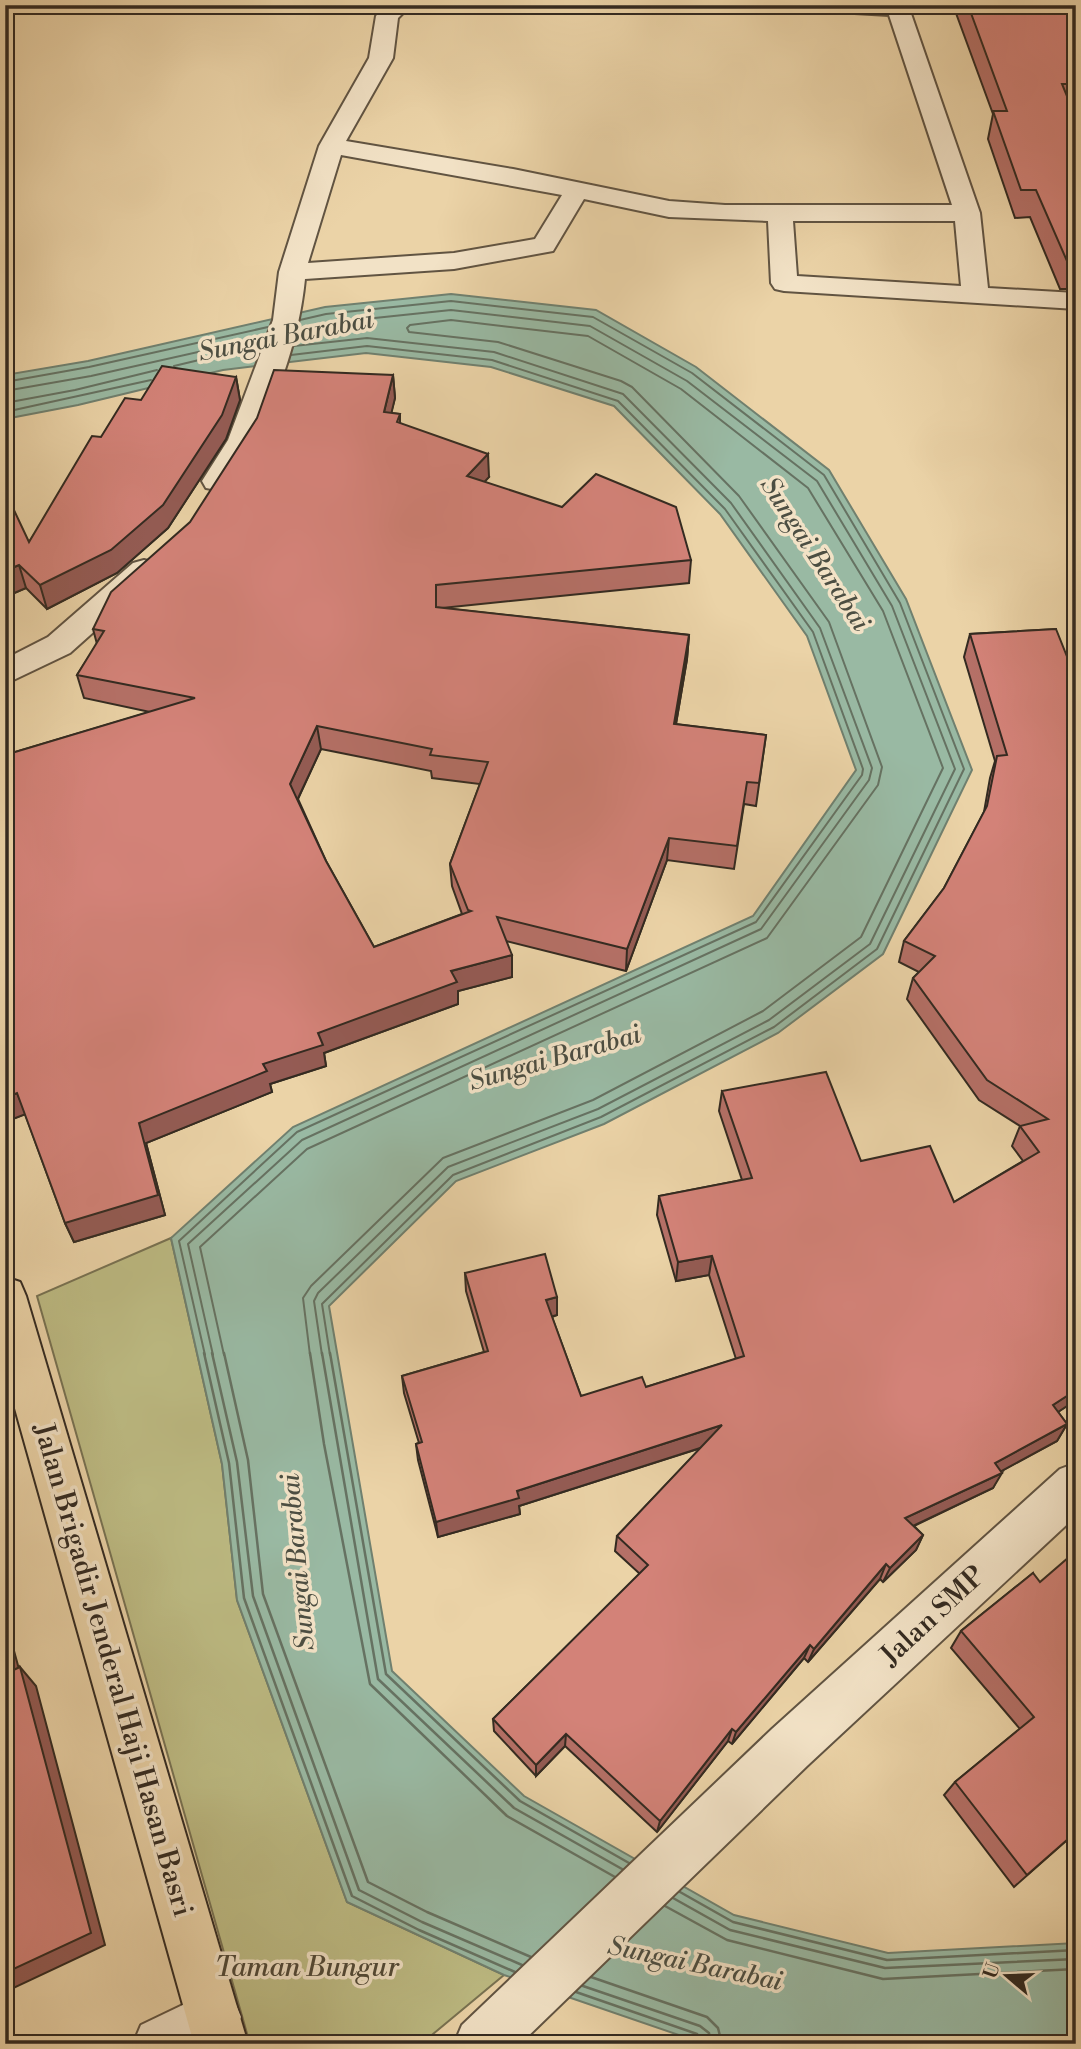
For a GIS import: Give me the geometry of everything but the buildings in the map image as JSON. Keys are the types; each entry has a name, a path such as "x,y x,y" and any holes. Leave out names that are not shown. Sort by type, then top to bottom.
{"main road":[{"name":"Jalan Brigadir Jenderal Haji Hasan Basri","path":"5,1296 218,2030"}],"street":[{"path":"202,504 243,440 287,320 292,272 331,146 381,58 387,16 400,5"},
{"path":"837,5 897,7 967,213 984,297"},
{"path":"331,146 669,209 725,213 967,213"},
{"path":"292,272 454,261 544,245 577,190"},
{"path":"780,213 784,283 1076,302"},
{"path":"5,673 59,645 161,555"},
{"name":"Jalan SMP","path":"481,2044 790,1747 1076,1485"},
{"path":"160,2044 218,2030"}],"green space":[{"name":"Taman Bungur","path":"171,1238 222,1464 237,1600 347,1902 504,1975 421,2044 250,2044 37,1296"}],"water":[{"name":"Sungai Barabai","path":"451,294 596,310 696,367 829,470 906,599 972,770 883,954 778,1033 604,1124 456,1181 329,1306 392,1671 524,1796 734,1915 888,1953 1076,1943 1076,2044 705,2044 504,1975 347,1902 237,1600 222,1464 171,1238 293,1127 753,916 856,770 807,636 720,514 614,406 491,367 366,353 223,370 78,405 5,419 5,375 88,361 325,307"}]}
